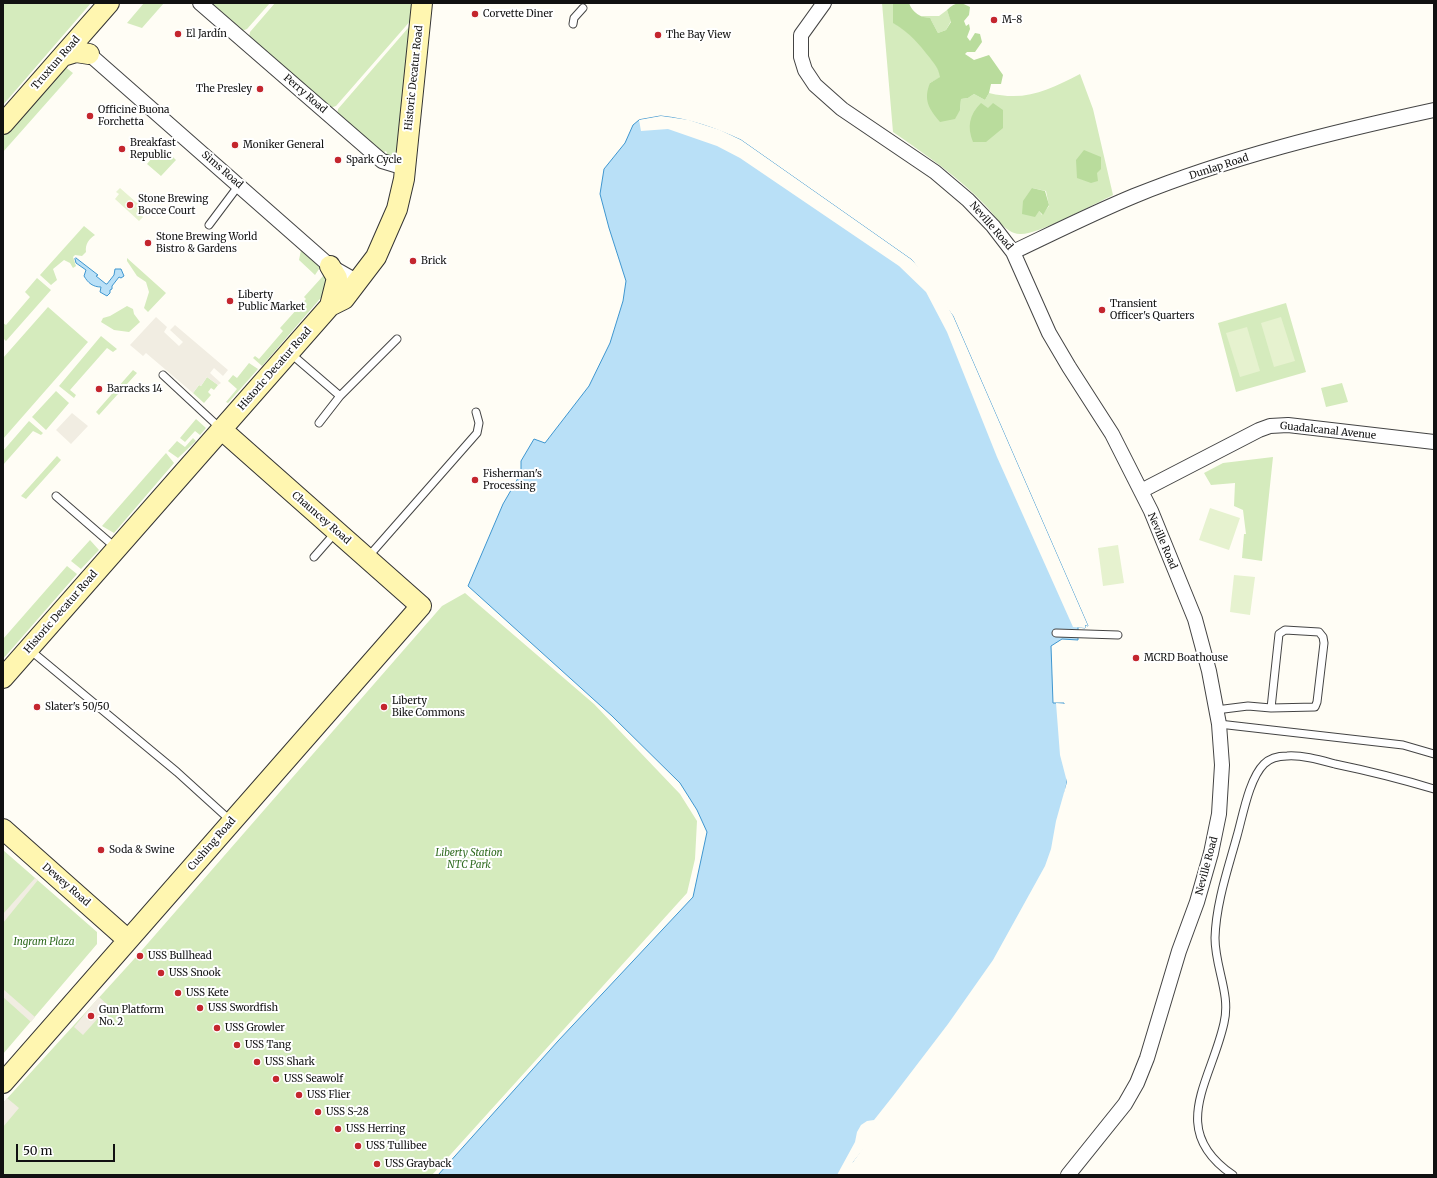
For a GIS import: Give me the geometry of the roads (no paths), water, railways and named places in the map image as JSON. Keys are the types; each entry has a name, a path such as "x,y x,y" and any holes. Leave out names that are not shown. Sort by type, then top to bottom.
{"street":[{"name":"Truxtun Road","path":"3,124 109,3"},
{"name":"Perry Road","path":"200,3 382,161 408,169"},
{"name":"Historic Decatur Road","path":"3,678 330,306 344,299 376,257 397,209 408,169 422,3"},
{"name":"Neville Road","path":"824,3 801,35 801,57 810,77 842,109 952,186 993,226 1013,252 1049,333 1112,434 1141,491 1195,619 1209,671 1219,724 1222,765 1220,814 1211,853 1189,926 1179,950 1147,1058 1137,1083 1125,1104 1068,1175"},
{"path":"63,56 76,52 89,54 86,42 87,28"},
{"name":"Sims Road","path":"89,54 330,266 358,282"},
{"name":"Dunlap Road","path":"1013,252 1128,198 1186,178 1292,144 1434,110"},
{"path":"330,266 337,278 330,306"},
{"name":"Guadalcanal Avenue","path":"1141,491 1259,430 1270,426 1288,425 1434,442"},
{"name":"Chauncey Road","path":"222,429 421,606"},
{"name":"Cushing Road","path":"3,1083 421,606"},
{"name":"Dewey Road","path":"3,829 128,940"}],"lane":[{"path":"573,24 574,18 583,8"},
{"path":"208,225 239,185"},
{"path":"319,422 340,396 397,339"},
{"path":"290,352 340,396"},
{"path":"163,375 222,429"},
{"path":"367,558 477,433 479,423 476,412"},
{"path":"56,496 117,549"},
{"path":"314,557 337,532"},
{"path":"1216,710 1248,706 1271,708 1315,707 1317,702 1324,643 1323,637 1319,632 1285,630 1279,634 1271,708"},
{"path":"1056,633 1118,635"},
{"path":"29,648 177,772 232,822"},
{"path":"1219,724 1404,745 1434,754"},
{"path":"1233,1175 1218,1164 1204,1146 1197,1126 1197,1114 1200,1100 1222,1032 1227,1008 1216,953 1216,916 1255,777 1264,764 1271,759 1288,755 1309,758 1382,774 1434,789"}],"water":[{"path":"661,116 682,119 702,125 741,140 912,260 953,316 1088,626 1085,625 1085,628 1078,627 1078,640 1062,639 1051,646 1053,703 1064,703 1067,782 1053,855 1006,953 843,1175 438,1175 558,1041 693,897 707,832 697,810 680,783 612,716 468,586 503,504 521,473 521,461 534,439 545,443 589,386 610,343 623,301 626,281 600,194 604,169 625,143 633,125 639,120"},
{"path":"76,258 98,275 96,276 106,284 114,275 115,269 121,269 124,276 121,278 119,277 107,296 100,292 101,287 93,285 87,281 84,276 86,270 76,263"}],"place":[{"name":"Corvette Diner","path":"475,14"},
{"name":"M-8","path":"994,20"},
{"name":"El Jardín","path":"178,34"},
{"name":"The Bay View","path":"658,35"},
{"name":"The Presley","path":"260,89"},
{"name":"Officine Buona Forchetta","path":"90,116"},
{"name":"Moniker General","path":"235,145"},
{"name":"Breakfast Republic","path":"122,149"},
{"name":"Spark Cycle","path":"338,160"},
{"name":"Stone Brewing Bocce Court","path":"130,205"},
{"name":"Stone Brewing World Bistro & Gardens","path":"148,243"},
{"name":"Brick","path":"413,261"},
{"name":"Liberty Public Market","path":"230,301"},
{"name":"Transient Officer's Quarters","path":"1102,310"},
{"name":"Barracks 14","path":"99,389"},
{"name":"Fisherman's Processing","path":"475,480"},
{"name":"MCRD Boathouse","path":"1136,658"},
{"name":"Slater's 50/50","path":"37,707"},
{"name":"Liberty Bike Commons","path":"384,707"},
{"name":"Soda & Swine","path":"101,850"},
{"name":"USS Bullhead","path":"140,956"},
{"name":"USS Snook","path":"161,973"},
{"name":"USS Kete","path":"178,993"},
{"name":"USS Swordfish","path":"200,1008"},
{"name":"Gun Platform No. 2","path":"91,1016"},
{"name":"USS Growler","path":"217,1028"},
{"name":"USS Tang","path":"237,1045"},
{"name":"USS Shark","path":"257,1062"},
{"name":"USS Seawolf","path":"276,1079"},
{"name":"USS Flier","path":"299,1095"},
{"name":"USS S-28","path":"318,1112"},
{"name":"USS Herring","path":"338,1129"},
{"name":"USS Tullibee","path":"358,1146"},
{"name":"USS Grayback","path":"377,1164"}],"park label":[{"name":"Liberty Station NTC Park","path":"469,858"},
{"name":"Ingram Plaza","path":"44,942"}]}
